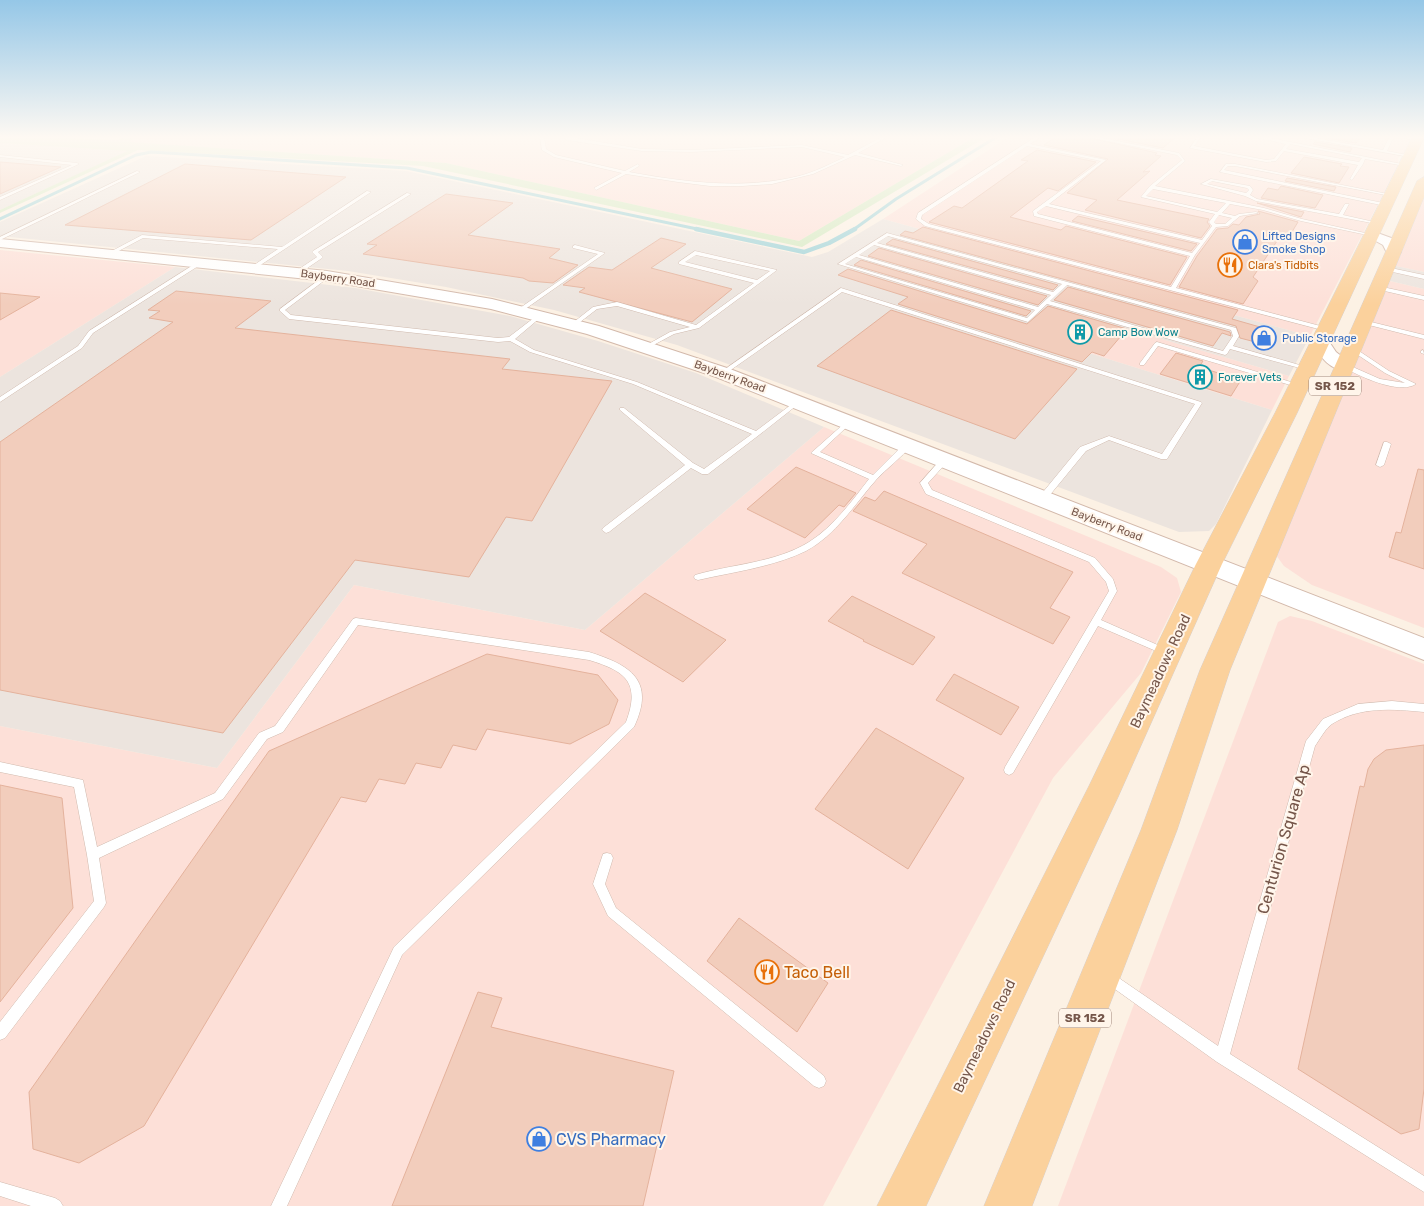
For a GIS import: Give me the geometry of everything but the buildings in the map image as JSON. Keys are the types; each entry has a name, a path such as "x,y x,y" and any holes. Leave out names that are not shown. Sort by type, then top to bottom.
{"main road":[{"name":"Baymeadows Road","path":"901,1206 1101,797 1209,564 1303,377 1392,192"},
{"name":"SR 152","path":"1008,1206 1159,830 1215,670 1419,192"}],"street":[{"path":"1381,215 1388,226 1401,232"},
{"path":"1381,215 1388,242 1389,260"},
{"name":"Bayberry Road","path":"0,241 298,272 403,287 519,311 573,325 723,373 1424,649"},
{"path":"1323,335 1328,356 1348,357"}],"lane":[{"path":"0,199 15,192"},
{"path":"0,241 97,192"},
{"path":"253,268 370,192"},
{"path":"954,192 920,214 918,219 927,225 1173,289 1323,335"},
{"path":"1061,192 1035,212 1036,215 1193,255"},
{"path":"1146,192 1142,196 1145,198 1233,217 1246,214 1284,215"},
{"path":"1177,192 1301,220 1381,215"},
{"path":"1235,192 1247,195 1256,200 1340,216 1381,215"},
{"path":"1323,192 1360,200 1381,215"},
{"path":"1360,200 1365,192"},
{"path":"1367,192 1381,215"},
{"path":"298,272 320,256 315,252 409,194"},
{"path":"1215,226 1211,222 1228,203"},
{"path":"1045,204 1203,242"},
{"path":"1340,216 1346,206"},
{"path":"1173,289 1193,255 1215,226 1226,225 1233,217"},
{"path":"1046,302 1225,353 1236,336 1234,329 1066,283 887,234 841,264 1028,320 1046,302 1054,294 1066,283"},
{"path":"111,253 142,236 282,248"},
{"path":"873,243 1054,294"},
{"path":"519,311 602,253 575,247"},
{"path":"646,347 672,333 697,327 758,282 774,270 695,253 681,263 758,282"},
{"path":"855,255 1039,309"},
{"path":"1389,260 1424,278"},
{"path":"0,400 80,347 91,332 200,263"},
{"path":"327,276 282,310 289,317 498,340 511,339 532,351 636,383 757,434"},
{"path":"1378,288 1424,298"},
{"path":"723,373 841,290 1199,403 1164,457 1109,438 1083,449 1042,499"},
{"path":"573,325 595,308 617,304 697,327"},
{"path":"511,339 539,316"},
{"path":"1363,322 1424,337"},
{"path":"1142,364 1157,344 1303,377"},
{"path":"1229,347 1303,377"},
{"path":"1348,357 1414,384 1400,386 1365,377 1348,357"},
{"path":"622,409 690,465 704,472 798,402"},
{"path":"849,422 815,452 874,478"},
{"path":"1380,465 1387,444"},
{"path":"698,577 793,554 812,544 834,526 874,478 908,445"},
{"path":"945,460 924,483 928,492 1092,560 1110,581 1112,591 1096,621 1009,770"},
{"path":"606,530 690,465"},
{"path":"93,855 219,796 263,736 279,729 356,621 589,656 611,662 627,673 637,688 638,706 630,724 398,951 279,1206"},
{"path":"1096,621 1168,653"},
{"name":"Centurion Square Ap","path":"1222,1057 1310,744 1326,722 1358,708 1392,705 1424,708"},
{"path":"0,767 79,783 100,904 0,1033"},
{"path":"607,858 599,884 612,912 819,1080"},
{"path":"1103,973 1222,1057 1424,1185"},
{"path":"0,1189 55,1206"}],"shaded area":[{"path":"0,192 38,192 0,210"},
{"path":"66,192 506,192 812,257 828,252 883,219 1310,336 1289,376 1058,309 1031,335 1272,410 1216,524 1209,531 1179,532 677,345 554,310 446,287 348,271 0,236 0,222"},
{"path":"579,192 881,192 799,241"},
{"path":"924,192 1384,192 1310,336 883,219"},
{"path":"1424,197 1424,272 1396,266"},
{"path":"0,250 175,267 0,377"},
{"path":"1396,266 1424,272 1424,289 1390,281"},
{"path":"175,267 355,288 510,316 598,341 696,373 824,427 585,630 354,585 217,768 0,726 0,377"},
{"path":"1390,281 1424,289 1424,628 1312,585 1284,566 1276,555"},
{"path":"1058,309 1289,376 1272,410 1031,335"},
{"path":"824,427 1161,567 1177,578 1181,592 1141,673 1053,778 823,1206 0,1206 0,726 217,768 354,585 585,630"},
{"path":"1290,616 1312,621 1424,664 1424,1206 1058,1206 1278,622"}],"green space":[{"path":"38,192 45,192 0,213 0,210"},
{"path":"546,192 579,192 799,241 881,192 894,192 802,247"}],"waterway":[{"path":"0,219 57,192"},
{"path":"523,192 702,230"},
{"path":"853,230 907,192"},
{"path":"696,229 804,252 829,243 855,229"}],"place":[{"name":"Lifted Designs Smoke Shop","path":"1245,242"},
{"name":"Clara's Tidbits","path":"1230,265"},
{"name":"Camp Bow Wow","path":"1080,332"},
{"name":"Public Storage","path":"1264,338"},
{"name":"Forever Vets","path":"1200,377"},
{"name":"Taco Bell","path":"767,972"},
{"name":"CVS Pharmacy","path":"539,1139"}]}
